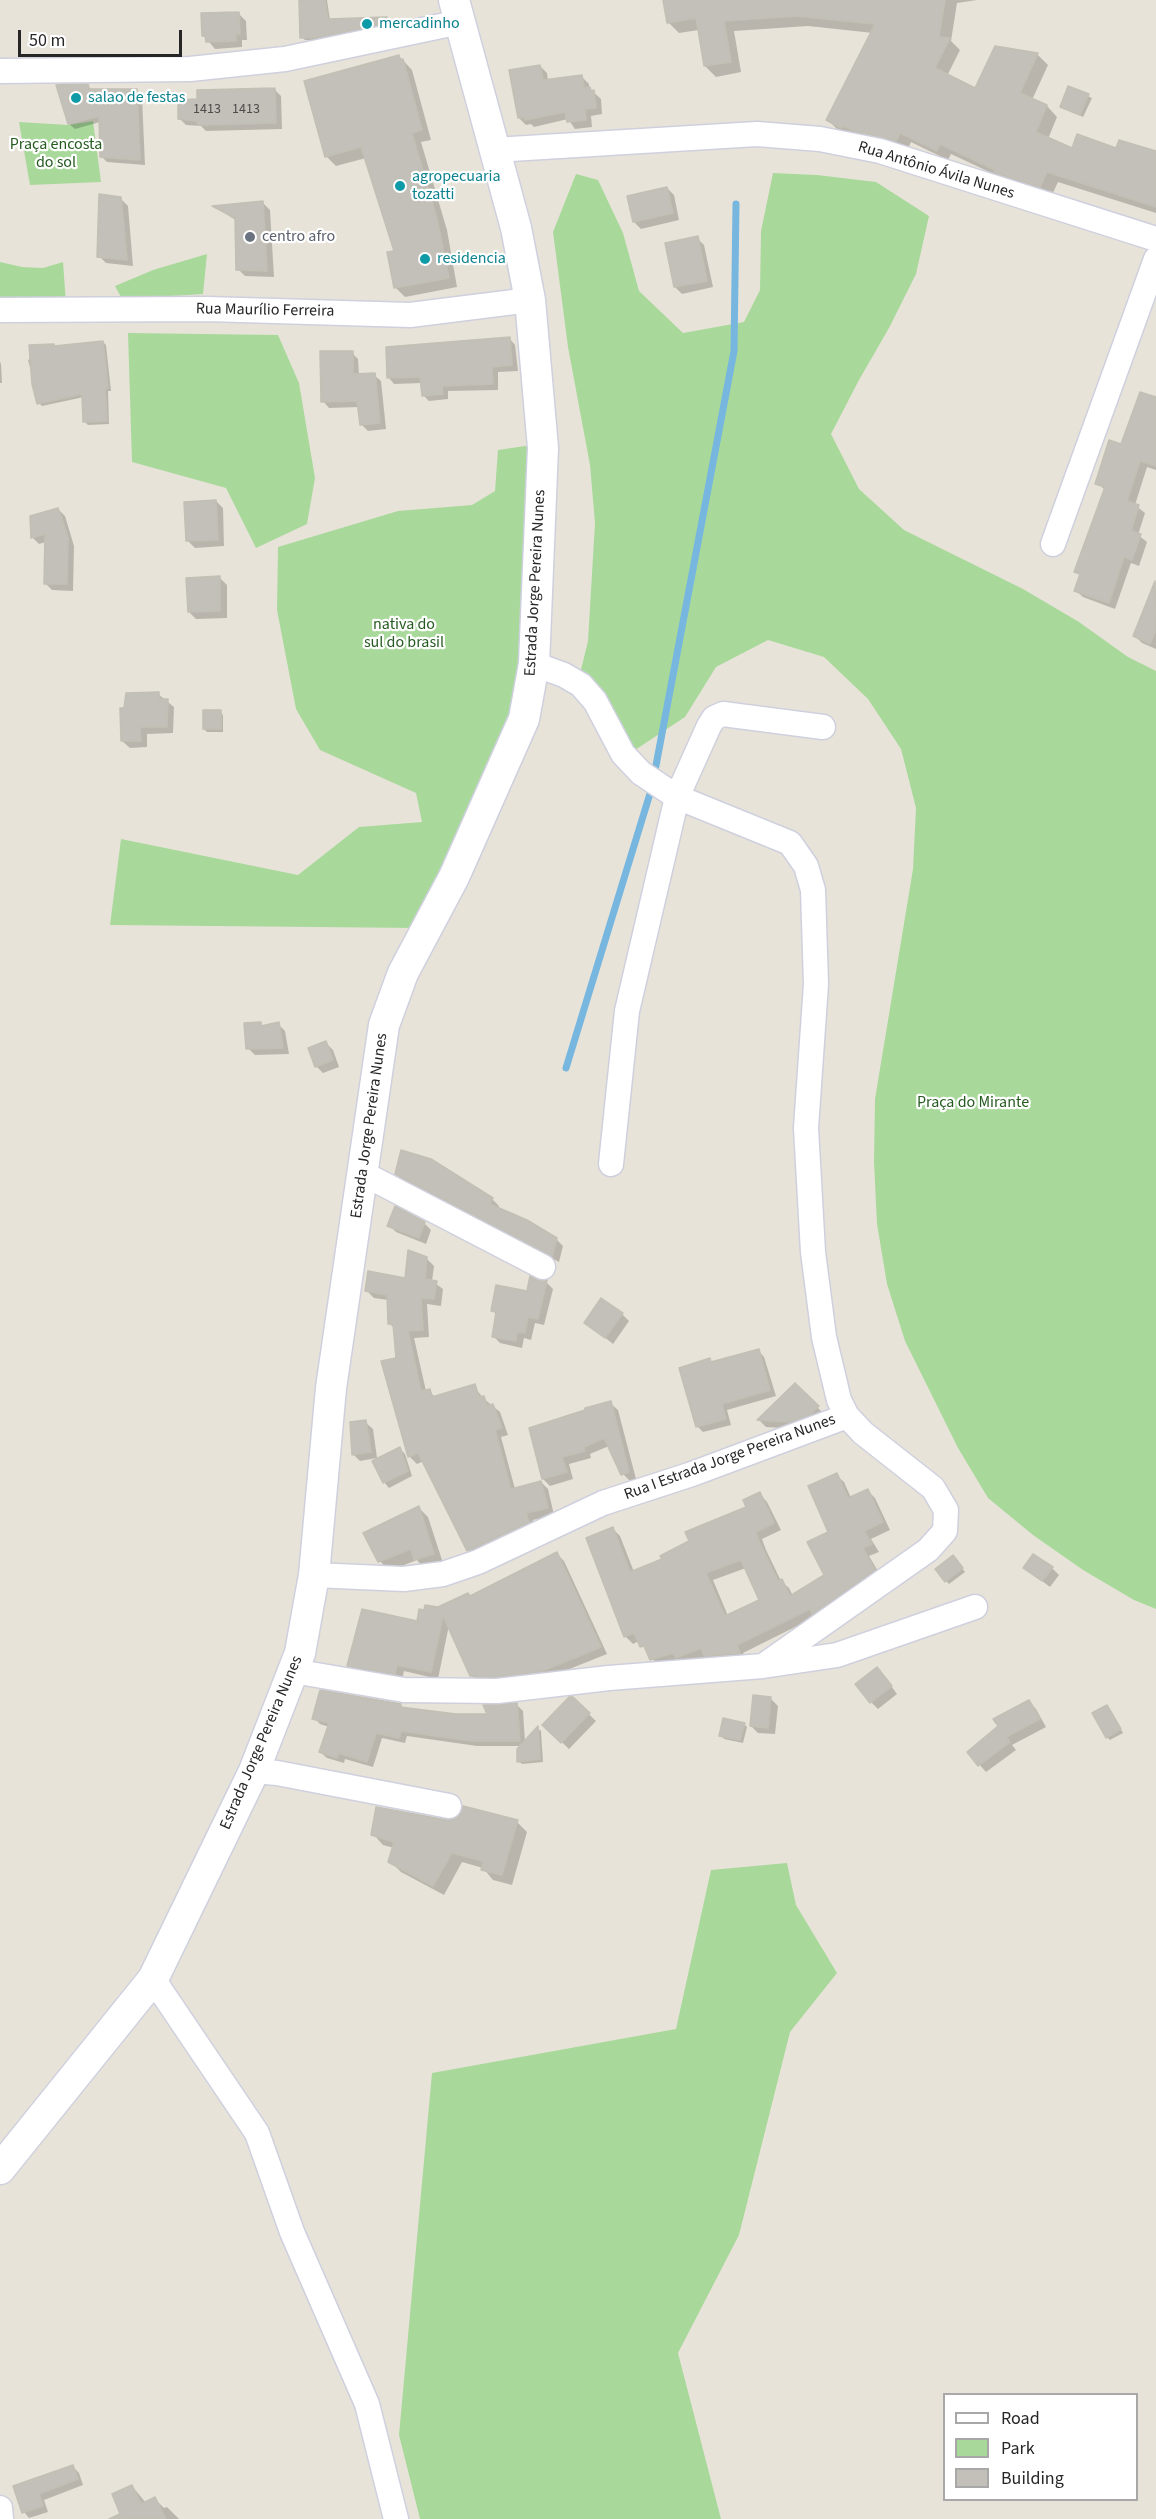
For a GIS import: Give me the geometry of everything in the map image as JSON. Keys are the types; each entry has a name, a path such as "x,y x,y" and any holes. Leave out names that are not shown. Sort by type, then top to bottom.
{"street":[{"path":"0,71 190,69 285,59 457,11"},
{"name":"Estrada Jorge Pereira Nunes","path":"0,2169 153,1979 254,1771 300,1653 314,1575 331,1388 384,1025 403,973 454,877 524,719 534,664 543,448 530,300 516,228 457,11"},
{"name":"Rua Antônio Ávila Nunes","path":"494,150 757,134 820,139 880,151 1155,241"},
{"path":"1053,544 1155,241"},
{"name":"Rua Maurílio Ferreira","path":"0,310 207,309 410,315 530,300"},
{"path":"534,664 564,675 581,685 595,701 623,754 641,773 678,797 790,843 806,866 813,891 816,984 806,1128 813,1252 824,1337 839,1400 847,1416"},
{"path":"611,1164 627,1011 678,797 709,726 714,718 723,714 823,727"},
{"path":"364,1174 543,1266"},
{"name":"Rua I Estrada Jorge Pereira Nunes","path":"314,1575 404,1579 443,1574 478,1562 603,1503 692,1474 847,1416 863,1433 933,1488 946,1510 945,1531 928,1550 763,1666"},
{"path":"293,1671 404,1690 497,1691 609,1678 763,1666 837,1655 975,1607"},
{"path":"254,1771 277,1773 449,1806"},
{"path":"153,1979 257,2133 292,2232 367,2404 396,2519"},
{"path":"0,2508 1,2519"}],"green space":[{"name":"Praça encosta do sol","path":"93,121 101,182 30,185 19,122 68,125"},
{"name":"Praça do Mirante","path":"773,173 817,175 876,182 929,216 916,274 831,434 859,489 904,530 1023,589 1079,622 1128,657 1156,671 1156,1609 1134,1600 1083,1570 1033,1535 988,1498 958,1448 905,1341 887,1284 877,1224 874,1162 875,1099 913,869 916,808 901,749 868,699 824,657 768,640 716,667 685,717 635,750 577,686 588,641 595,523 590,465 568,347 553,232 576,174 598,180 623,233 639,291 683,333 744,322 760,290 761,231"},
{"path":"207,254 203,294 122,299 115,286 153,270"},
{"path":"0,262 22,267 43,268 63,262 66,303 0,300"},
{"path":"128,333 278,335 299,383 315,478 307,524 256,548 226,488 132,462"},
{"name":"nativa do sul do brasil","path":"532,445 520,693 416,928 110,925 121,839 298,875 359,827 422,822 416,793 320,750 296,709 277,610 278,547 398,511 472,505 495,491 498,450"},
{"path":"787,1863 796,1905 837,1973 790,2032 739,2235 678,2353 721,2519 420,2519 399,2435 432,2073 676,2029 711,1870"}],"building":[{"path":"299,0 325,0 328,19 387,17 387,23 320,37 300,38"},
{"path":"663,0 945,0 939,37 950,38 935,68 975,88 995,46 1038,53 1020,93 1047,105 1036,132 1072,148 1077,134 1116,148 1119,140 1156,151 1156,207 1047,172 1040,187 994,172 995,170 940,144 937,151 900,133 896,141 854,131 843,126 841,128 826,120 875,24 796,16 724,21 731,62 704,66 696,18 667,23"},
{"path":"239,12 240,34 236,34 236,41 206,42 205,36 202,36 201,13"},
{"path":"399,55 400,60 403,59 422,130 412,133 437,219 449,278 394,288 387,252 394,251 361,147 325,157 304,81"},
{"path":"540,65 543,80 582,75 584,88 590,87 591,91 594,90 596,108 585,109 586,120 567,122 565,112 525,120 525,117 518,118 509,70"},
{"path":"88,84 89,89 137,89 140,160 100,157 99,116 68,124 56,85"},
{"path":"1068,86 1089,94 1080,115 1060,107"},
{"path":"275,88 276,123 198,125 197,121 178,119 178,100 197,99 197,90"},
{"path":"667,187 673,213 633,222 627,196"},
{"path":"99,194 121,197 127,260 97,257"},
{"name":"centro afro","path":"263,201 267,271 236,270 235,218 212,206"},
{"path":"698,236 707,281 674,287 665,243"},
{"path":"510,337 512,365 492,367 493,384 442,386 443,394 422,396 420,377 387,378 386,347"},
{"path":"103,341 108,388 105,389 107,421 83,422 82,394 37,404 32,384 29,345 54,344 54,346"},
{"path":"320,351 353,351 353,374 375,373 380,423 360,425 357,401 321,402"},
{"path":"1140,392 1156,397 1156,466 1140,461 1127,501 1139,505 1131,531 1141,534 1132,560 1124,557 1109,603 1074,591 1080,574 1074,572 1105,487 1095,484 1109,440 1121,444"},
{"path":"216,500 218,540 186,541 184,502"},
{"path":"58,508 68,537 67,584 44,584 45,534 31,538 30,516"},
{"path":"220,576 220,611 188,612 186,578"},
{"path":"1155,581 1156,629 1150,644 1133,636"},
{"path":"159,692 159,699 168,699 167,727 140,727 141,741 121,741 120,708 124,708 126,693"},
{"path":"203,710 221,710 221,729 203,729"},
{"path":"261,1022 261,1026 279,1022 283,1048 246,1049 244,1023"},
{"path":"326,1041 333,1060 315,1067 308,1048"},
{"path":"401,1150 431,1159 493,1198 490,1204 527,1220 557,1238 552,1257 395,1174"},
{"path":"395,1206 425,1222 419,1238 387,1226"},
{"path":"408,1250 427,1257 425,1279 437,1281 434,1299 421,1298 423,1330 408,1331 421,1391 430,1389 432,1397 475,1384 479,1397 484,1396 487,1406 493,1404 502,1428 495,1430 511,1489 541,1481 548,1508 526,1513 529,1522 467,1551 418,1453 408,1457 381,1361 396,1358 393,1324 388,1324 387,1295 365,1291 368,1271 405,1278"},
{"path":"530,1276 537,1280 547,1280 538,1319 528,1317 525,1333 517,1332 516,1341 492,1337 496,1312 491,1311 496,1285 527,1291"},
{"path":"601,1298 623,1313 605,1338 584,1323"},
{"path":"759,1349 770,1390 722,1404 726,1419 696,1427 679,1368 710,1358 711,1362"},
{"path":"795,1383 819,1406 811,1414 789,1422 757,1420"},
{"path":"611,1401 629,1472 621,1475 604,1438 584,1447 585,1451 562,1457 567,1472 542,1479 529,1428"},
{"path":"366,1420 371,1452 352,1455 350,1422"},
{"path":"400,1447 408,1471 383,1483 372,1461"},
{"path":"837,1473 848,1498 868,1489 883,1522 864,1531 872,1544 863,1548 875,1570 812,1614 810,1609 737,1645 740,1653 704,1656 701,1648 676,1658 673,1653 650,1660 644,1646 640,1647 634,1633 624,1637 586,1538 613,1527 630,1572 662,1559 660,1556 689,1541 685,1532 746,1507 743,1500 760,1492 774,1523 756,1532 778,1581 782,1579 790,1596 824,1575 807,1542 828,1532 808,1486","holes":["741,1560 759,1600 725,1616 706,1573"]},
{"path":"419,1506 434,1554 414,1560 411,1549 378,1562 363,1533"},
{"path":"557,1552 601,1647 540,1672 496,1677 470,1676 443,1616 431,1672 397,1665 395,1674 347,1666 362,1609 417,1621 419,1609 424,1610 425,1605 438,1607 468,1593 470,1596"},
{"path":"1033,1554 1053,1567 1042,1581 1023,1568"},
{"path":"953,1555 963,1568 945,1582 935,1569"},
{"path":"877,1667 892,1686 870,1703 855,1684"},
{"path":"320,1690 401,1704 400,1707 456,1714 487,1714 483,1705 517,1703 520,1741 470,1741 401,1731 399,1738 376,1733 367,1762 339,1753 337,1758 319,1752 329,1723 312,1719"},
{"path":"753,1695 771,1697 768,1728 750,1726"},
{"path":"569,1697 573,1697 590,1713 561,1743 542,1725"},
{"path":"1029,1700 1040,1719 1006,1737 1010,1742 978,1766 967,1752 998,1726 993,1719"},
{"path":"1107,1705 1121,1729 1106,1738 1092,1713"},
{"path":"723,1718 745,1723 740,1740 719,1736"},
{"path":"538,1726 540,1759 517,1762 517,1749"},
{"path":"463,1806 518,1820 502,1875 481,1870 483,1861 452,1853 433,1886 388,1862 394,1842 371,1835 376,1807 447,1820 459,1816"},
{"path":"73,2465 78,2479 39,2494 43,2506 22,2513 13,2486"},
{"path":"132,2485 141,2504 155,2497 166,2519 109,2519 120,2514 112,2494"}],"waterway":[{"path":"654,776 734,351 736,204"},
{"path":"566,1068 652,787"}],"place":[{"name":"mercadinho","path":"367,24"},
{"name":"salao de festas","path":"76,98"},
{"name":"agropecuaria tozatti","path":"400,186"},
{"name":"centro afro","path":"250,237"},
{"name":"residencia","path":"425,259"}]}
